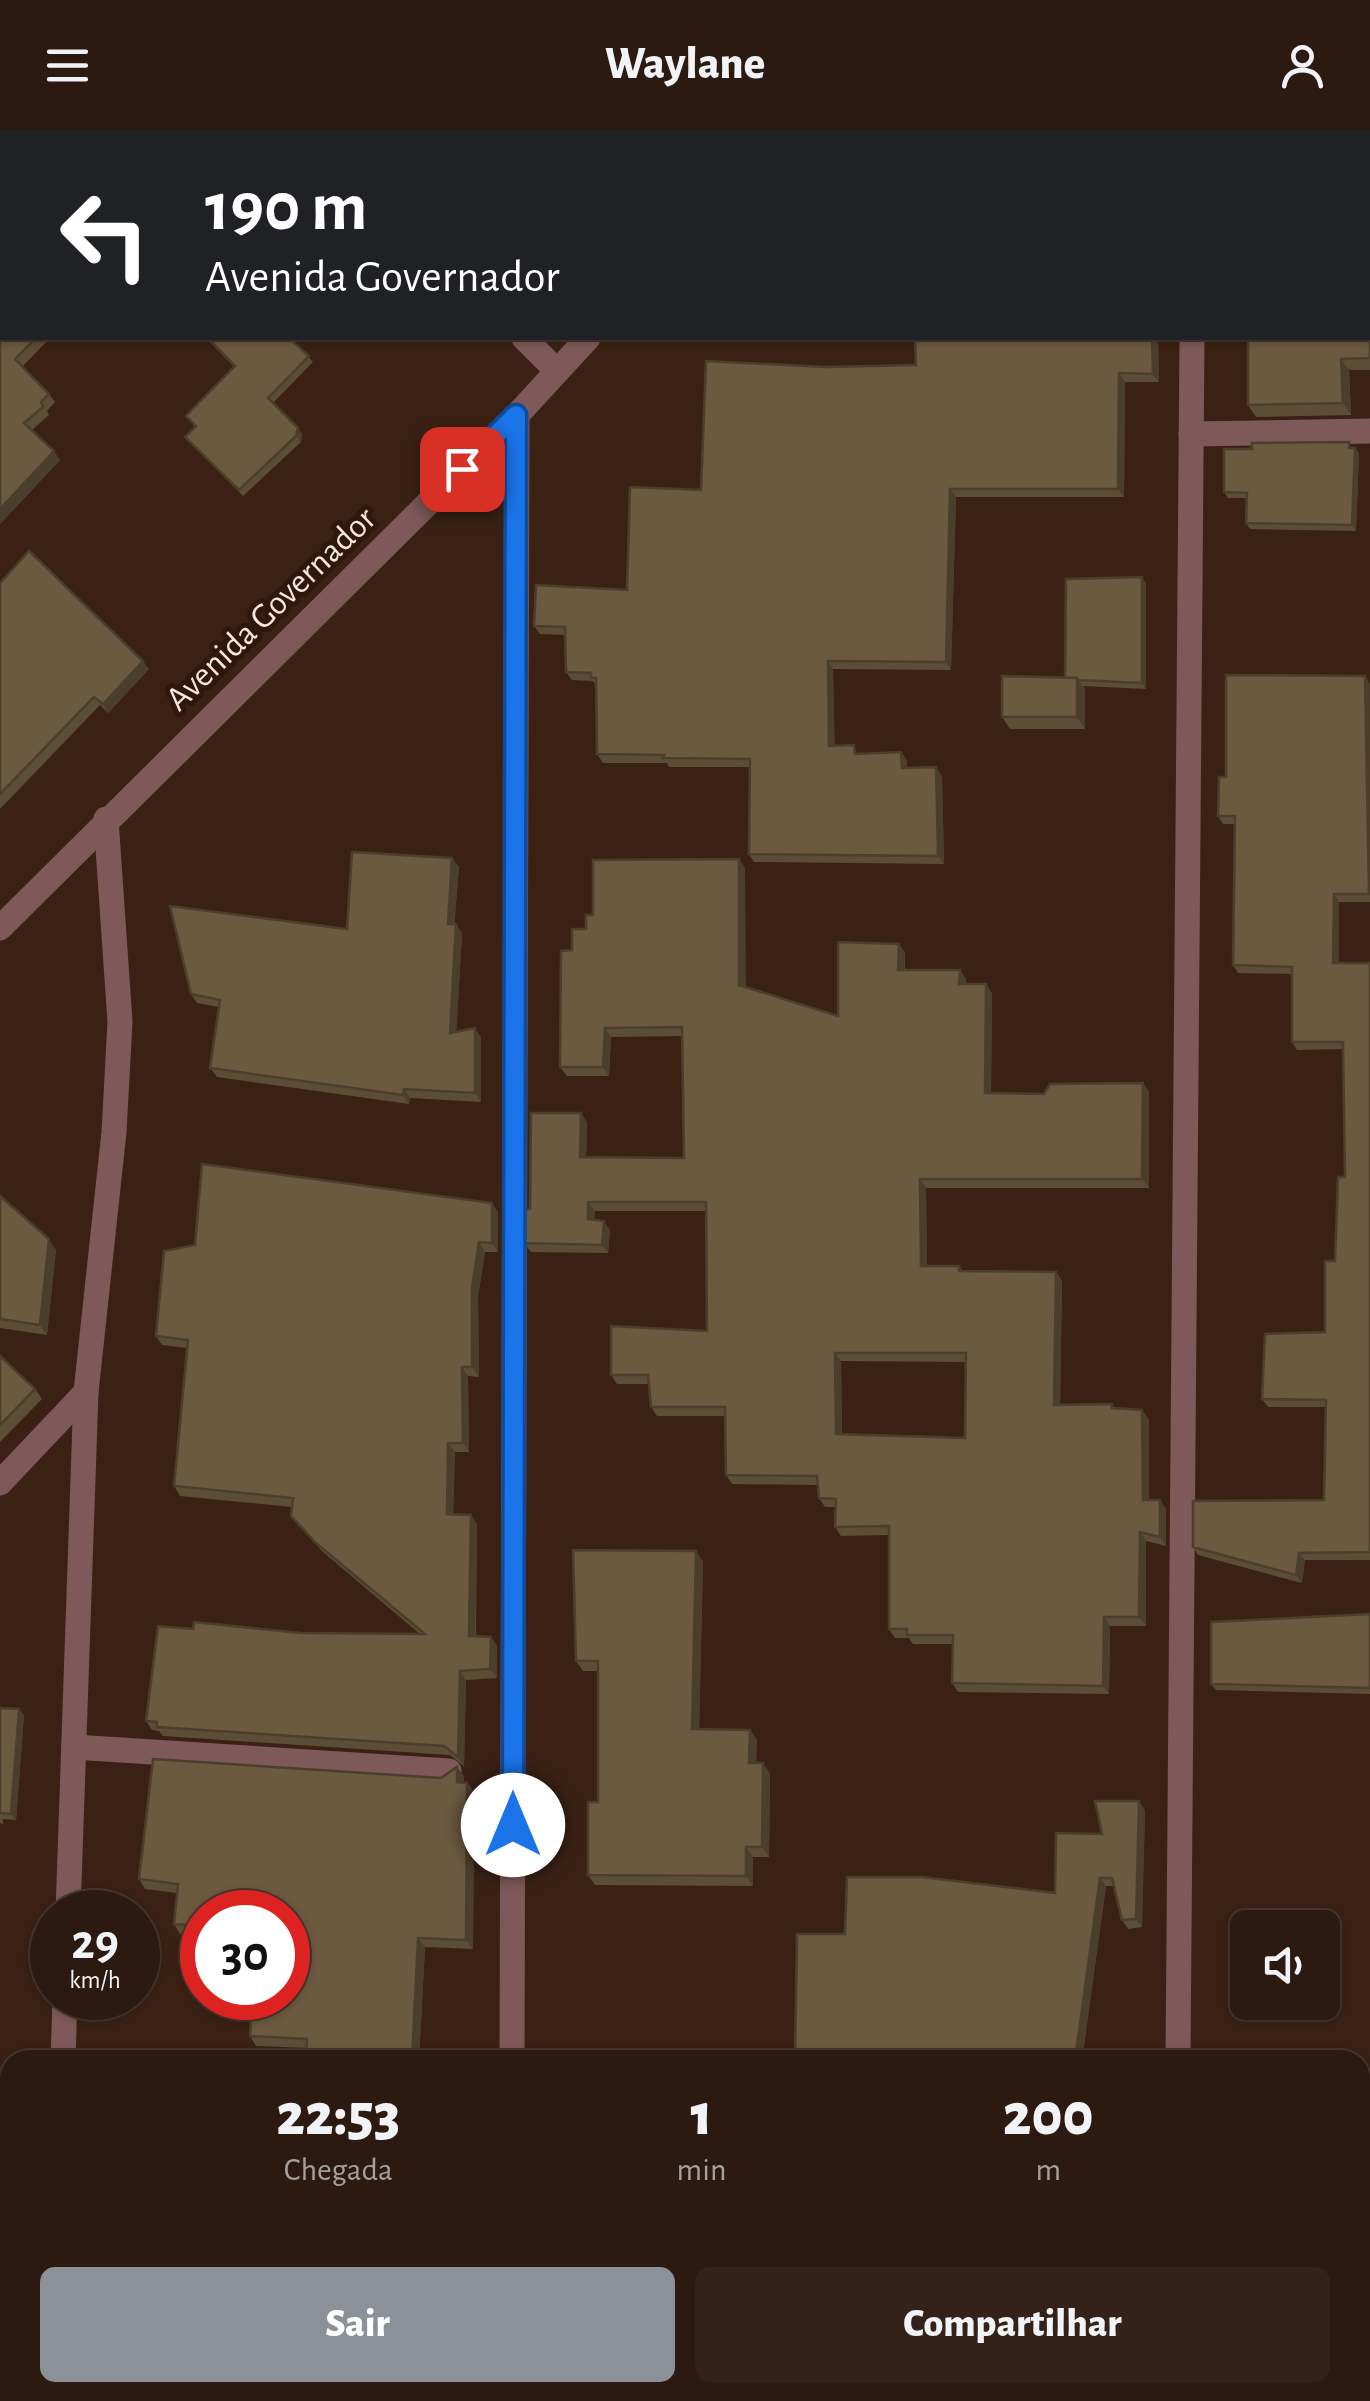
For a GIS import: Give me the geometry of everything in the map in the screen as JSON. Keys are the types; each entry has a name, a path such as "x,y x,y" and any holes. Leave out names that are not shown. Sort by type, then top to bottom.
{"street":[{"path":"526,340 556,370"},
{"name":"Avenida Governador","path":"0,928 516,415 586,340"},
{"path":"1178,2050 1192,340"},
{"path":"512,2050 516,415"},
{"path":"1191,434 1370,432"},
{"path":"69,1890 86,1392 114,1132 120,1022 106,819"},
{"path":"0,1483 86,1392"},
{"path":"74,1747 449,1770"},
{"path":"63,2050 65,2020"}],"building":[{"path":"0,340 34,340 15,359 49,394 41,402 43,407 24,423 54,451 0,509"},
{"path":"210,340 291,340 309,356 268,398 298,428 296,436 239,490 185,437 196,426 186,416 235,366"},
{"path":"915,340 1152,340 1153,374 1119,373 1118,489 950,489 946,662 828,661 829,746 854,745 855,754 901,752 902,768 936,767 938,856 749,854 750,759 597,754 596,678 591,678 591,673 566,672 565,627 534,626 536,585 627,590 630,487 701,490 706,361 826,367 916,365"},
{"path":"1248,340 1370,340 1370,358 1341,359 1343,403 1248,405"},
{"path":"1349,442 1349,448 1355,448 1352,525 1246,523 1247,493 1224,492 1224,449 1252,449 1252,443"},
{"path":"29,551 143,661 103,704 94,697 0,794 0,583"},
{"path":"1142,577 1142,683 1065,678 1066,579"},
{"path":"1226,675 1365,676 1369,894 1334,894 1333,963 1370,963 1370,1552 1299,1553 1296,1575 1193,1547 1193,1501 1324,1500 1326,1400 1262,1399 1265,1334 1325,1332 1325,1261 1335,1261 1338,1177 1345,1177 1343,1042 1292,1042 1292,967 1233,965 1235,816 1218,816 1219,777 1226,777"},
{"path":"1002,676 1077,678 1077,717 1002,717"},
{"path":"352,852 452,858 448,924 456,924 450,1033 475,1028 475,1093 404,1089 403,1095 210,1068 220,1000 191,994 170,906 347,929"},
{"path":"739,859 739,985 838,1016 838,942 899,944 898,970 960,970 959,984 986,984 985,1093 1044,1094 1050,1084 1143,1083 1142,1179 920,1179 921,1266 959,1266 959,1271 1056,1272 1054,1405 1112,1404 1112,1408 1142,1410 1143,1500 1160,1500 1160,1537 1140,1532 1139,1617 1104,1617 1103,1686 952,1683 953,1635 907,1635 907,1629 889,1629 889,1526 835,1527 836,1499 819,1498 817,1476 726,1475 725,1407 651,1407 648,1375 611,1375 611,1326 707,1331 706,1202 588,1202 588,1219 604,1221 602,1245 524,1243 525,1209 530,1209 531,1113 581,1113 580,1157 684,1158 682,1027 605,1028 603,1067 560,1067 561,951 572,950 572,929 586,929 586,915 593,915 593,860","holes":["835,1353 966,1353 965,1438 836,1434"]},
{"path":"202,1164 492,1203 492,1243 479,1242 472,1287 472,1367 462,1367 463,1443 448,1443 447,1514 471,1515 469,1636 491,1637 490,1669 460,1671 458,1757 444,1746 157,1727 157,1722 146,1721 158,1626 193,1629 194,1622 301,1633 425,1634 316,1543 291,1516 293,1498 174,1486 188,1340 156,1336 164,1251 195,1245"},
{"path":"0,1196 49,1239 40,1325 0,1319"},
{"path":"0,1356 35,1389 0,1425"},
{"path":"573,1550 696,1551 692,1729 750,1730 749,1763 763,1763 762,1847 746,1847 746,1876 588,1875 588,1802 598,1802 598,1661 576,1661"},
{"path":"1370,1614 1370,1688 1211,1684 1211,1622"},
{"path":"0,1708 19,1709 11,1814 0,1813"},
{"path":"153,1759 441,1778 457,1767 457,1782 467,1783 466,1940 418,1938 412,2050 306,2050 307,2039 250,2036 251,2020 310,2020 310,1890 180,1890 180,1924 174,1924 178,1884 139,1879"},
{"path":"1095,1801 1139,1801 1136,1919 1122,1920 1112,1878 1100,1878 1076,2050 795,2050 797,1934 845,1934 847,1877 922,1877 1055,1893 1056,1833 1102,1834"}],"route":[{"path":"462,469 516,415 513,1825"}]}
